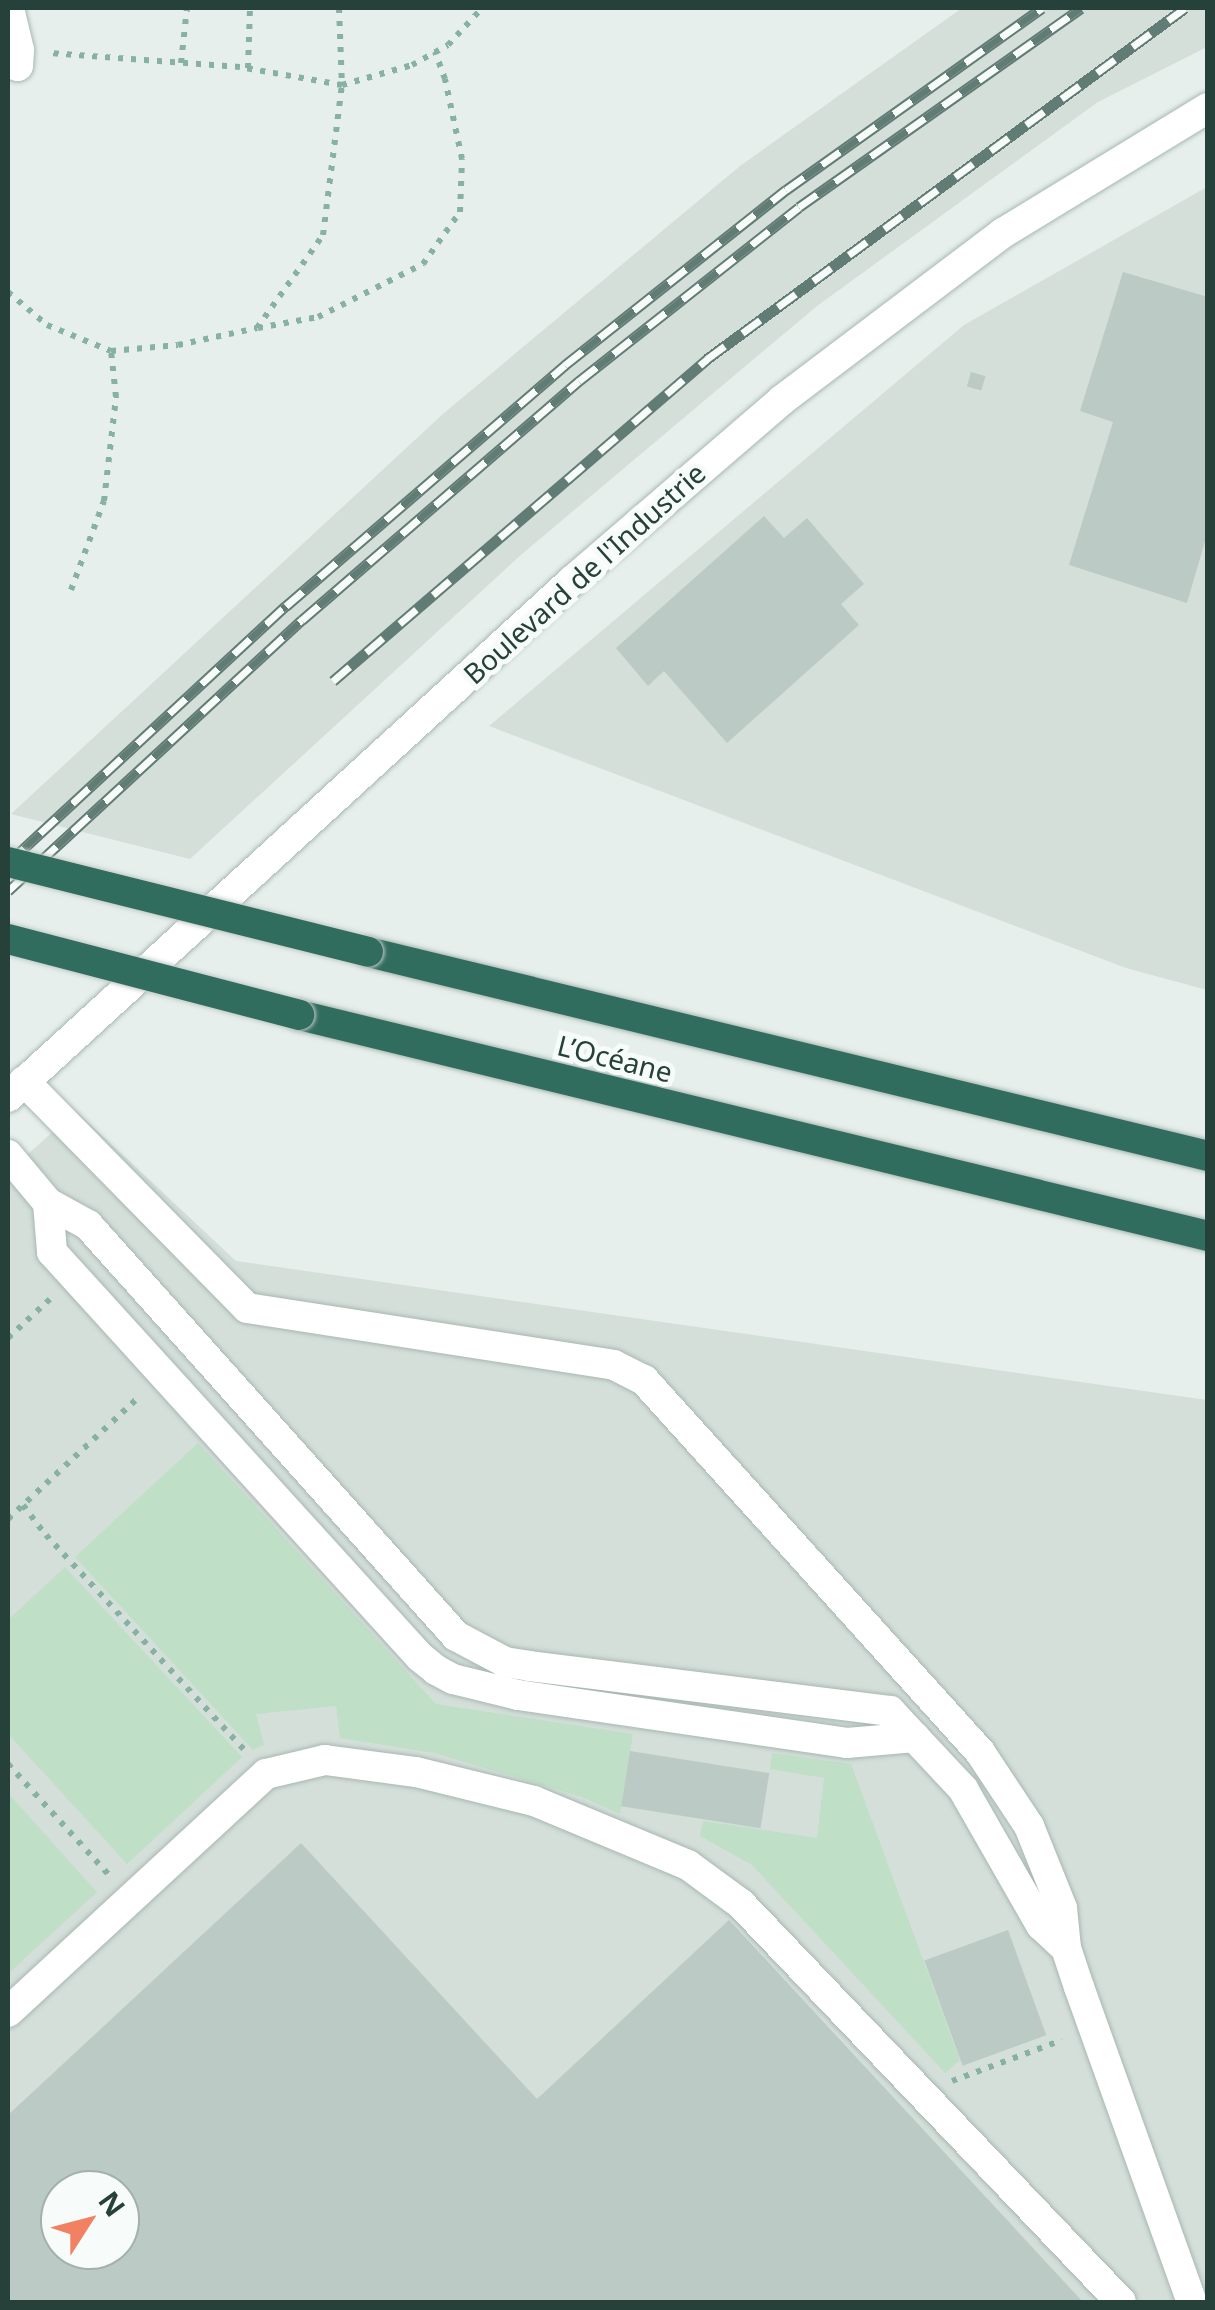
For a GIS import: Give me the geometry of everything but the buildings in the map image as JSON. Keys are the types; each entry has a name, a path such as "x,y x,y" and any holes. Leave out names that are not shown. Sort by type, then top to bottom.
{"highway":[{"name":"L’Océane","path":"8,862 1208,1156"},
{"name":"L’Océane","path":"8,940 299,1015 1194,1232"}],"street":[{"path":"9,8 15,60"},
{"name":"Boulevard de l'Industrie","path":"16,1089 573,580 782,400 1002,233 1208,108"},
{"path":"16,1089 247,1308 614,1366 644,1380 980,1752 1029,1826 1062,1908 1066,1948 1192,2302"},
{"path":"8,1156 48,1203 88,1225 456,1636 481,1651 528,1666 890,1711 963,1789 1041,1924 1066,1948"},
{"path":"48,1203 52,1252 420,1658 436,1670 453,1679 518,1694 827,1740 915,1738"},
{"path":"890,1711 921,1684"},
{"path":"8,2012 266,1774 325,1760 416,1772 534,1801 688,1864 741,1904 1121,2302"}],"path":[{"path":"181,63 187,8"},
{"path":"248,68 250,8"},
{"path":"256,328 322,236 342,84 339,8"},
{"path":"15,60 181,63 248,68 342,84 376,78 448,45 482,8"},
{"path":"8,292 47,325 111,351 178,345 318,317 423,264 460,212 462,159 446,79 435,52"},
{"path":"72,590 104,501 116,397 111,351"},
{"path":"8,1338 55,1294"},
{"path":"8,1519 145,1392"},
{"path":"24,1504 46,1535 266,1774"},
{"path":"8,1764 131,1899"},
{"path":"946,2083 1094,2028"}],"shaded area":[{"path":"962,8 1207,8 1207,47 1098,102 817,306 522,554 190,859 11,814 444,413 740,166"},
{"path":"1207,187 1207,990 1126,968 489,726 964,325"},
{"path":"76,1111 236,1261 1207,1400 1207,2302 8,2302 8,1172"}],"green space":[{"path":"198,1443 436,1704 633,1734 620,1814 582,1797 434,1753 340,1738 336,1706 256,1714 264,1745 253,1750 75,1557"},
{"path":"65,1567 242,1757 127,1864 8,1734 8,1620"},
{"path":"772,1753 851,1764 960,2060 945,2073 752,1865 700,1836 703,1821 817,1838 824,1778 770,1769"},
{"path":"8,1793 97,1892 8,1974"}],"railway":[{"path":"8,863 286,606 565,365 786,190 1042,8"},
{"path":"8,891 302,620 579,381 799,207 1081,8"},
{"path":"333,681 707,359 1185,8"}]}
